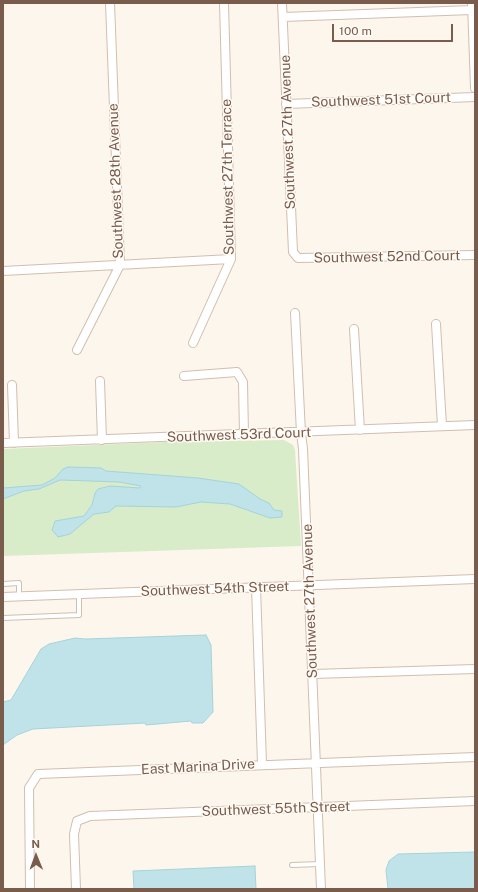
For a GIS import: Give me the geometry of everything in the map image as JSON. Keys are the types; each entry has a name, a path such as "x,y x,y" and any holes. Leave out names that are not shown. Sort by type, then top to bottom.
{"street":[{"name":"Southwest 28th Avenue","path":"77,350 120,265 110,3"},
{"name":"Southwest 27th Terrace","path":"193,343 231,259 224,3"},
{"name":"Southwest 27th Avenue","path":"282,3 293,252 298,258"},
{"path":"283,17 472,6 475,88"},
{"name":"Southwest 51st Court","path":"286,104 475,97"},
{"name":"Southwest 52nd Court","path":"298,258 475,255"},
{"path":"3,271 231,259"},
{"name":"Southwest 27th Avenue","path":"295,313 303,449 321,889"},
{"path":"436,324 442,426"},
{"path":"354,329 360,430"},
{"path":"184,376 237,372 243,382 244,435"},
{"path":"100,381 102,440"},
{"path":"12,385 14,443"},
{"name":"Southwest 53rd Court","path":"3,444 475,425"},
{"name":"Southwest 54th Street","path":"3,597 475,579"},
{"path":"256,587 262,764"},
{"path":"313,674 475,669"},
{"name":"East Marina Drive","path":"30,889 29,788 38,774 262,764 475,757"},
{"name":"Southwest 55th Street","path":"76,889 74,834 78,821 90,816 475,802"}],"lane":[{"path":"3,584 19,584 19,596"},
{"path":"3,618 79,615 79,594"},
{"path":"292,865 320,864"}],"green space":[{"path":"284,440 293,445 295,450 301,546 3,556 3,449 165,442"}],"water":[{"path":"68,467 101,468 106,471 198,478 239,484 260,499 269,503 274,510 282,511 282,517 270,518 230,504 201,502 176,507 116,506 109,512 94,514 70,534 58,537 52,530 55,521 84,516 92,505 95,493 98,489 110,486 140,488 141,486 119,482 60,480 39,489 24,491 3,499 3,488 42,485 55,478 63,469"},
{"path":"206,635 211,645 213,712 203,723 192,723 191,721 146,725 145,723 33,729 17,735 3,745 3,702 11,700 41,649 49,644 75,638 85,639"},
{"path":"475,852 475,889 388,889 386,870 389,861 398,854"},
{"path":"255,866 256,889 134,889 133,871"}]}
